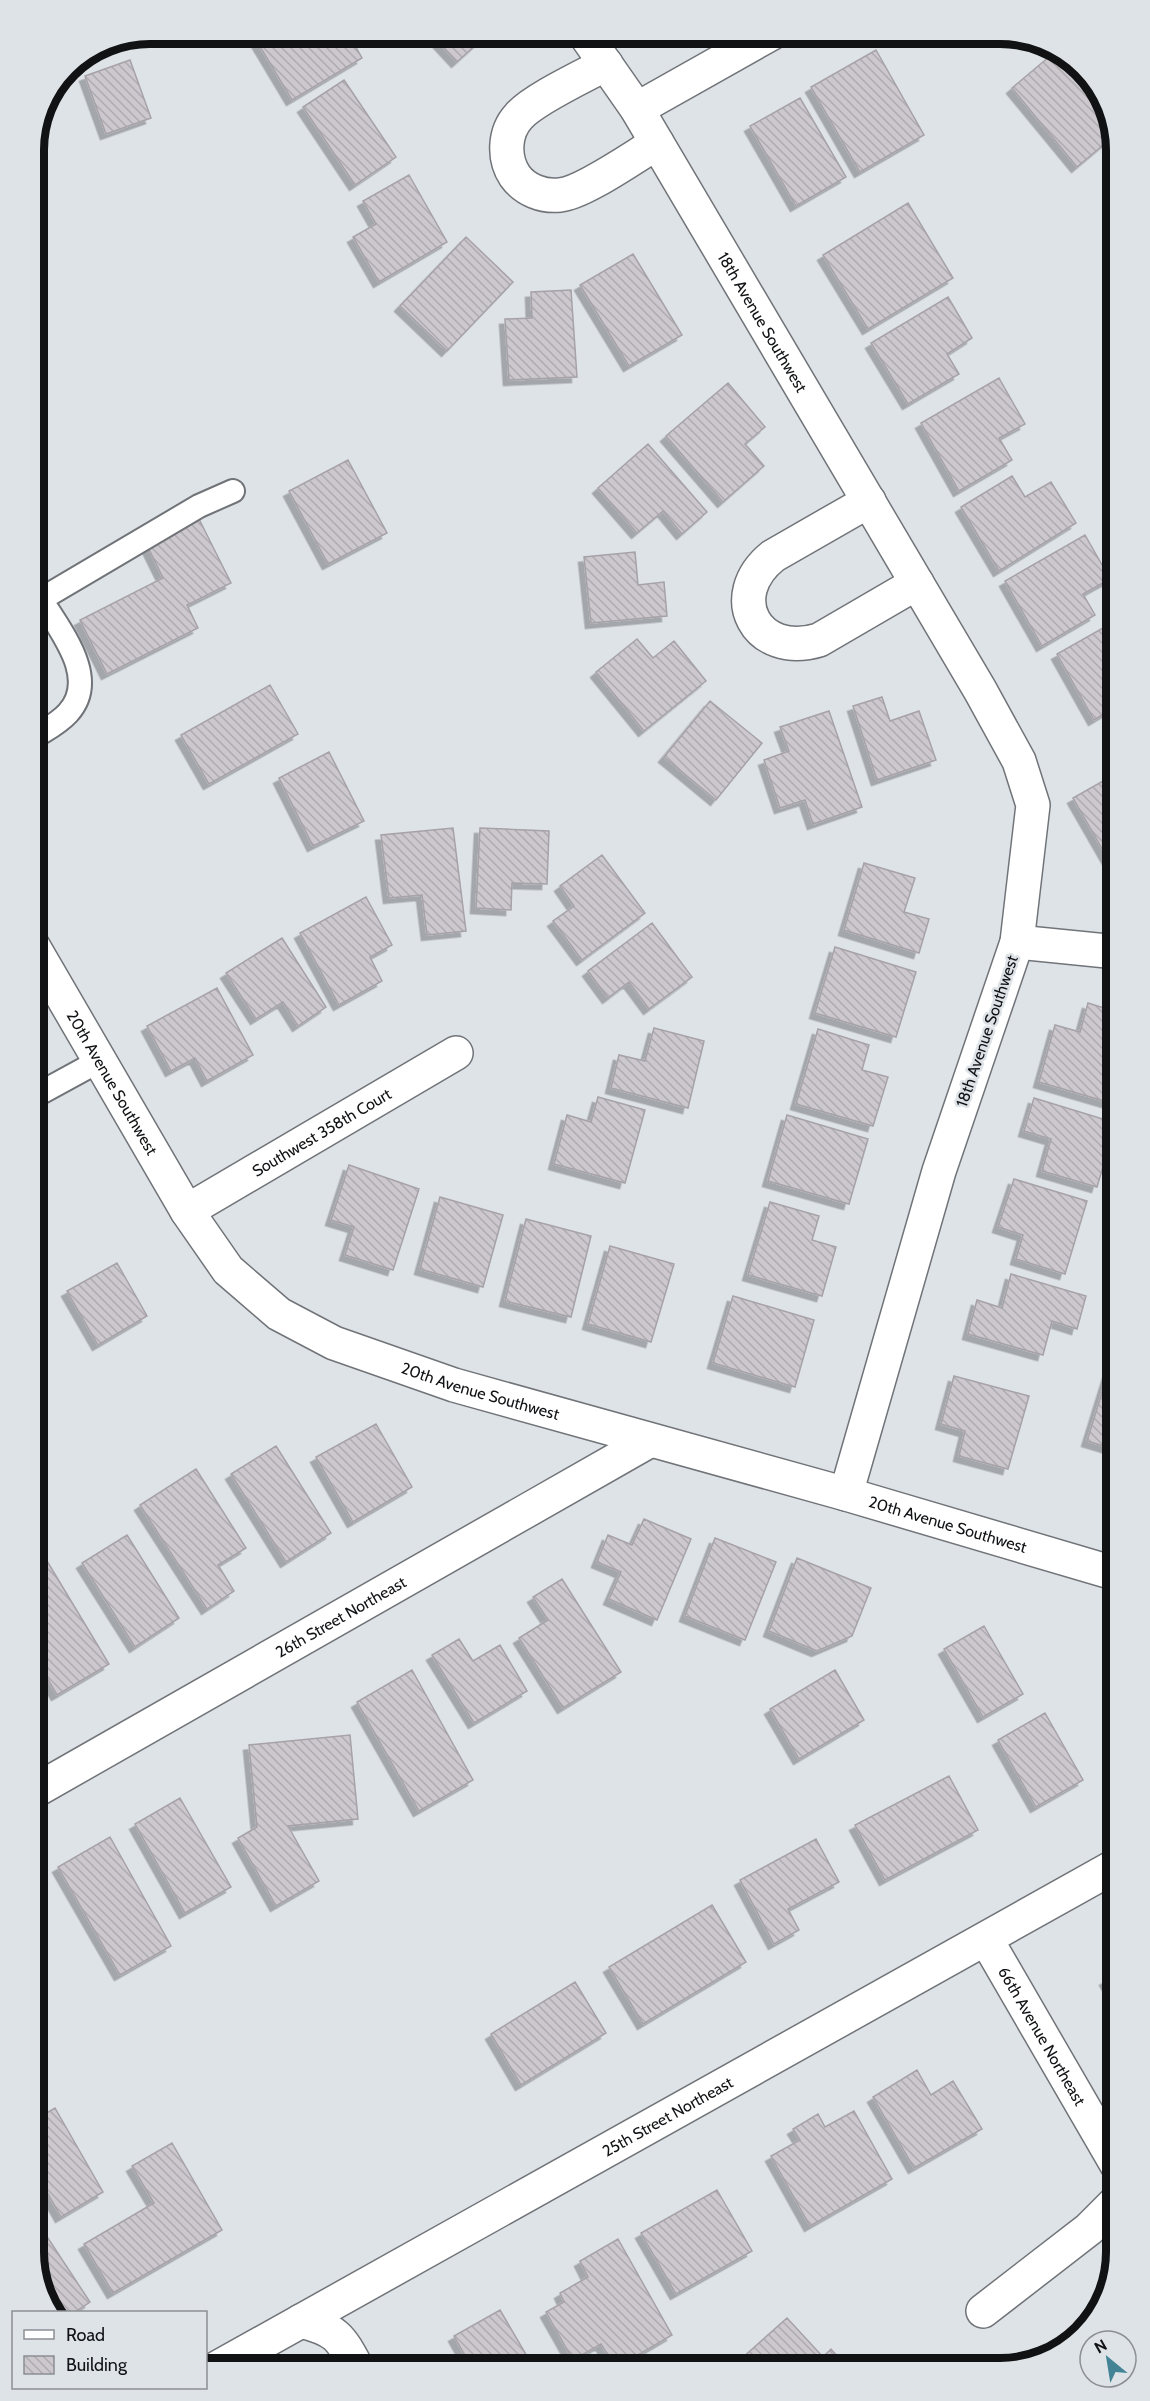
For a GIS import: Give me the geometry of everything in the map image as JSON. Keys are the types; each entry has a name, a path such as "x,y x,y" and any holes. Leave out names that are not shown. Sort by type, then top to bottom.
{"street":[{"name":"18th Avenue Southwest","path":"592,44 657,143 917,583 1019,760 1033,805 1017,942 939,1171 846,1494"},
{"path":"637,110 753,44"},
{"path":"606,64 531,106 518,116 510,131 507,147 508,163 516,178 529,189 544,195 561,195 577,190 657,143"},
{"path":"869,501 773,556 760,566 752,581 748,597 751,613 758,628 771,639 786,645 803,645 819,640 917,583"},
{"path":"1017,942 1106,951"},
{"name":"20th Avenue Southwest","path":"44,965 186,1211 228,1269 279,1314 334,1343 454,1385 846,1494 1106,1571"},
{"name":"Southwest 358th Court","path":"186,1211 456,1053"},
{"name":"26th Street Northeast","path":"44,1786 649,1441"},
{"name":"25th Street Northeast","path":"236,2357 1106,1871"},
{"name":"66th Avenue Northeast","path":"986,1939 1106,2146"},
{"path":"983,2311 1082,2235 1106,2212"},
{"path":"301,2321 326,2327 344,2342 352,2357"}],"lane":[{"path":"44,597 199,506 233,491"},
{"path":"44,611 71,651 80,674 80,690 75,704 66,715 44,730"},
{"path":"44,1091 99,1060"}],"building":[{"path":"259,44 354,44 362,58 292,100"},
{"path":"440,44 477,44 457,62"},
{"path":"876,50 924,135 860,172 811,87"},
{"path":"1050,56 1053,58 1065,65 1085,85 1101,116 1106,143 1077,167 1012,88"},
{"path":"130,60 151,118 106,134 85,76"},
{"path":"344,80 396,157 355,185 303,107"},
{"path":"800,98 846,177 796,206 750,126"},
{"path":"409,175 447,242 379,282 353,237 376,224 363,201"},
{"path":"908,203 953,278 868,329 823,255"},
{"path":"466,237 513,282 447,351 400,306"},
{"path":"633,254 682,335 629,366 580,285"},
{"path":"571,290 577,377 509,380 505,319 532,318 531,292"},
{"path":"948,297 972,338 947,354 959,374 908,404 871,343"},
{"path":"999,378 1025,424 999,438 1012,460 959,491 921,423"},
{"path":"728,383 765,427 745,444 764,466 723,502 666,436"},
{"path":"648,444 707,512 682,534 663,511 637,533 598,488"},
{"path":"348,460 387,533 328,564 289,491"},
{"path":"1012,476 1025,497 1051,482 1076,523 999,571 961,507"},
{"path":"196,513 231,583 187,605 198,628 107,674 80,620 163,578 144,539"},
{"path":"1085,535 1106,572 1106,581 1083,594 1095,615 1042,646 1005,581"},
{"path":"635,552 638,585 664,582 667,616 591,623 584,557"},
{"path":"1106,626 1106,713 1094,720 1057,654"},
{"path":"637,639 653,658 674,641 706,681 644,731 596,672"},
{"path":"270,685 298,734 209,784 181,735"},
{"path":"882,697 890,721 919,711 936,760 877,780 853,706"},
{"path":"710,701 762,743 716,800 664,757"},
{"path":"829,711 862,807 813,824 805,800 780,808 764,760 789,751 780,727"},
{"path":"329,752 364,821 313,846 279,778"},
{"path":"1106,779 1106,856 1073,798"},
{"path":"453,828 466,931 427,935 422,895 389,898 381,835"},
{"path":"480,828 549,831 547,884 512,883 511,910 476,908"},
{"path":"602,855 645,913 582,960 553,921 574,906 560,886"},
{"path":"864,863 915,878 904,912 929,919 919,953 844,930"},
{"path":"366,897 392,945 370,957 382,981 339,1005 300,933"},
{"path":"652,923 692,977 649,1009 629,982 608,998 588,971"},
{"path":"282,938 326,1007 298,1026 283,1002 256,1019 226,973"},
{"path":"835,947 916,972 896,1037 815,1013"},
{"path":"217,988 253,1055 207,1081 195,1058 171,1071 147,1026"},
{"path":"1088,1003 1106,1009 1106,1102 1039,1082 1055,1025 1080,1032"},
{"path":"654,1028 704,1041 688,1108 611,1088 619,1055 645,1061"},
{"path":"818,1029 869,1045 862,1070 888,1077 873,1126 796,1104"},
{"path":"598,1097 645,1110 625,1183 554,1164 567,1115 591,1122"},
{"path":"1034,1098 1106,1120 1106,1157 1097,1187 1042,1171 1051,1139 1024,1131"},
{"path":"787,1115 868,1139 849,1204 768,1181"},
{"path":"349,1165 419,1189 393,1270 345,1255 354,1227 331,1220"},
{"path":"1014,1179 1087,1201 1065,1274 1016,1259 1023,1235 998,1227"},
{"path":"440,1197 503,1215 483,1287 420,1269"},
{"path":"770,1202 819,1216 812,1240 836,1247 822,1296 748,1275"},
{"path":"526,1219 591,1236 571,1317 505,1301"},
{"path":"610,1246 674,1264 651,1342 588,1324"},
{"path":"117,1263 147,1316 98,1345 67,1291"},
{"path":"1011,1274 1086,1296 1077,1329 1052,1321 1043,1355 968,1334 977,1300 1002,1308"},
{"path":"733,1296 814,1320 795,1387 713,1363"},
{"path":"954,1376 1029,1396 1008,1469 959,1456 965,1431 941,1424"},
{"path":"1106,1380 1106,1447 1087,1441"},
{"path":"376,1424 412,1487 353,1522 316,1457"},
{"path":"276,1446 331,1533 286,1562 231,1474"},
{"path":"196,1469 246,1548 218,1565 234,1591 207,1609 140,1505"},
{"path":"644,1519 691,1539 657,1620 609,1599 621,1572 597,1562 608,1535 632,1545"},
{"path":"127,1535 179,1618 135,1647 82,1563"},
{"path":"715,1538 776,1562 745,1640 685,1616"},
{"path":"44,1556 109,1664 57,1695 44,1673"},
{"path":"797,1558 871,1588 852,1636 817,1651 769,1631"},
{"path":"562,1579 621,1672 563,1708 519,1638 548,1620 533,1597"},
{"path":"984,1626 1023,1694 983,1717 944,1649"},
{"path":"459,1639 473,1661 500,1645 527,1691 474,1723 432,1655"},
{"path":"412,1670 473,1780 419,1811 357,1702"},
{"path":"835,1670 864,1720 799,1759 770,1709"},
{"path":"1045,1713 1083,1780 1036,1807 998,1740"},
{"path":"350,1735 358,1819 288,1826 319,1881 276,1906 238,1838 257,1827 249,1745"},
{"path":"949,1776 978,1830 885,1880 855,1825"},
{"path":"180,1798 231,1887 185,1913 135,1824"},
{"path":"110,1837 171,1946 120,1975 58,1867"},
{"path":"816,1839 839,1882 788,1909 799,1930 774,1944 740,1880"},
{"path":"712,1905 746,1962 643,2024 609,1967"},
{"path":"575,1982 606,2033 521,2085 491,2034"},
{"path":"917,2070 931,2095 953,2081 982,2129 914,2168 873,2097"},
{"path":"55,2108 103,2192 61,2217 44,2187 44,2114"},
{"path":"854,2111 892,2179 810,2226 771,2156 800,2140 793,2129 818,2114 825,2127"},
{"path":"172,2143 222,2230 113,2293 84,2244 154,2203 132,2166"},
{"path":"717,2190 752,2251 676,2294 641,2233"},
{"path":"44,2232 90,2302 76,2311 62,2311 47,2279 44,2265"},
{"path":"618,2239 672,2335 634,2358 609,2358 601,2344 577,2358 572,2358 546,2312 564,2302 560,2293 588,2277 580,2261"},
{"path":"500,2310 528,2357 466,2357 454,2336"},
{"path":"787,2318 823,2357 831,2349 839,2358 743,2358"}]}
